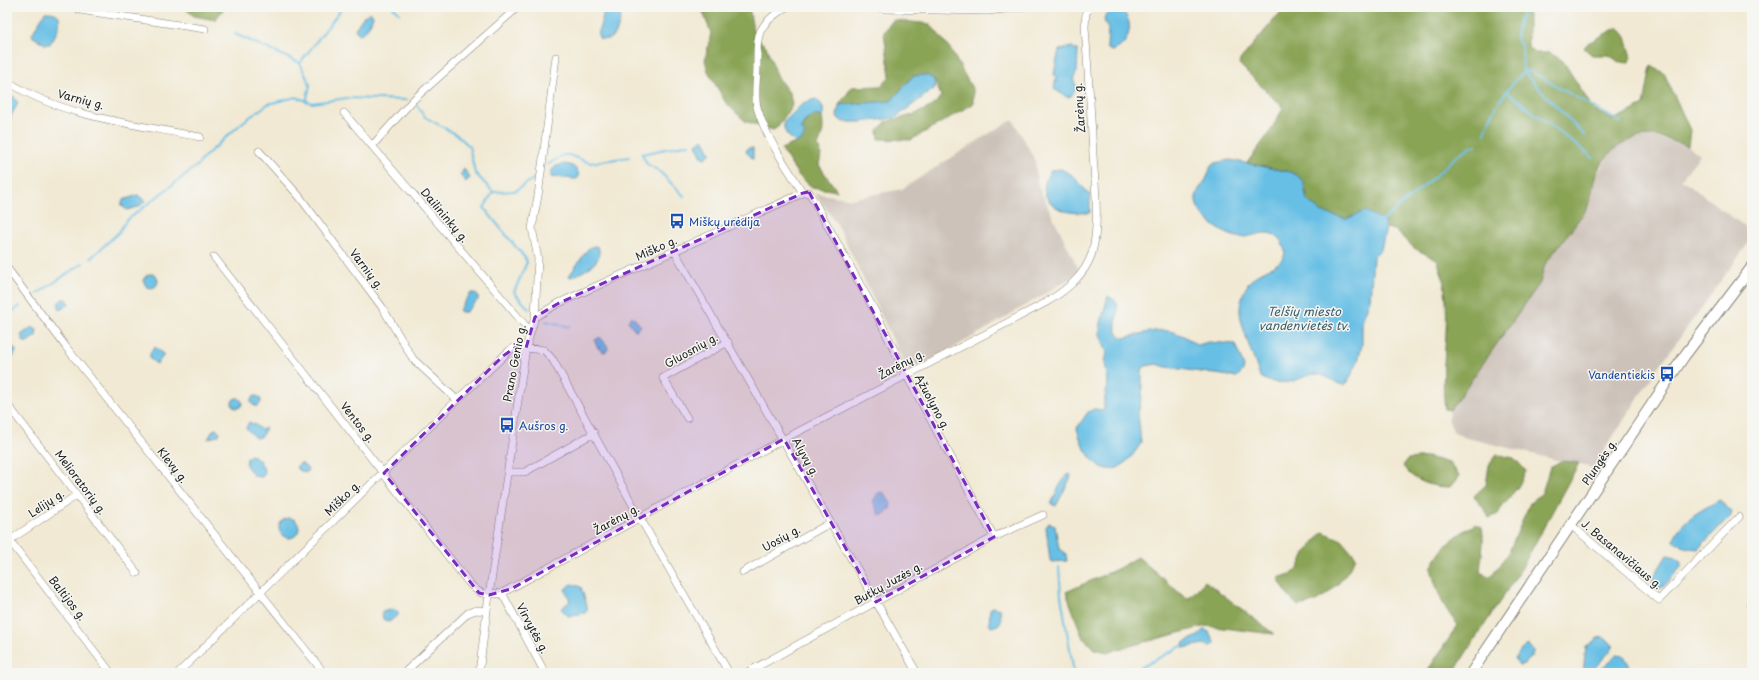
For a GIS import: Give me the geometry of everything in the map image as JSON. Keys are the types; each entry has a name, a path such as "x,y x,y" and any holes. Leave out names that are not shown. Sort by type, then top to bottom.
{"main road":[{"name":"Plungės g.","path":"1471,673 1685,355 1752,267"}],"street":[{"path":"75,7 80,10 205,29"},
{"path":"372,146 413,100 518,7"},
{"name":"Ąžuolyno g.","path":"786,7 769,17 760,28 757,44 756,106 770,141 806,192 876,313 906,374 994,537"},
{"path":"878,7 887,9 988,11 1022,7"},
{"name":"Žarėnų g.","path":"489,595 502,593 784,439 1058,295 1069,287 1079,276 1091,254 1095,236 1096,189 1085,27 1086,14 1090,7"},
{"name":"Prano Genio g.","path":"479,673 486,611 526,348 535,317 538,259 532,228 538,196 556,56"},
{"name":"Varnių g.","path":"7,81 39,98 75,111 200,137"},
{"name":"Dailininkų g.","path":"344,113 530,331"},
{"name":"Varnių g.","path":"259,151 299,196 377,301 413,359 457,400"},
{"name":"Miško g.","path":"535,317 559,303 806,192"},
{"name":"Alyvų g.","path":"675,252 784,439 830,523 917,673"},
{"name":"Ventos g.","path":"214,257 469,583 478,593 489,595"},
{"name":"Klevų g.","path":"7,268 42,316 324,673"},
{"name":"Gluosnių g.","path":"687,418 663,378 728,342"},
{"name":"Miško g.","path":"178,673 510,350 516,347 526,348"},
{"path":"526,348 544,350 549,354 640,518 729,673"},
{"name":"Melioratorių g.","path":"7,404 137,573"},
{"path":"508,472 525,472 594,433"},
{"name":"Lelijų g.","path":"8,540 77,495"},
{"name":"Butkų Juzės g.","path":"746,673 994,537 1042,515"},
{"name":"J. Basanavičiaus g.","path":"1571,525 1659,600 1739,517"},
{"name":"Uosių g.","path":"743,572 830,523"},
{"name":"Baltijos g.","path":"8,540 111,673"},
{"name":"Virvytės g.","path":"502,593 544,673"},
{"path":"404,673 468,613 476,610 486,611"}],"highlighted area":[{"path":"809,192 994,537 876,602 784,439 511,589 489,595 479,593 469,583 384,473 503,356 516,347 526,348 535,317 559,303 803,193"}],"shaded area":[{"path":"1013,120 1035,160 1038,186 1080,272 988,328 909,373 837,224 815,193 852,199 902,189"},
{"path":"1650,136 1688,146 1700,155 1681,179 1752,232 1752,238 1655,372 1592,469 1579,463 1561,461 1463,437 1453,431 1448,418 1450,410 1540,283 1545,264 1586,210 1590,202 1596,176 1611,151 1629,140"}],"green space":[{"path":"183,7 225,7 215,20 194,16"},
{"path":"701,7 749,7 754,37 766,46 778,78 790,94 792,105 778,127 773,130 745,121 726,103 708,71 705,60 711,33"},
{"path":"1285,7 1528,7 1528,47 1534,53 1550,53 1563,61 1594,110 1613,120 1644,105 1651,66 1664,73 1690,130 1688,146 1653,136 1640,137 1623,143 1603,161 1595,177 1591,198 1586,210 1545,264 1540,283 1450,410 1445,409 1443,390 1446,334 1446,296 1443,278 1437,260 1414,248 1395,230 1386,228 1383,220 1352,216 1346,219 1321,212 1307,200 1306,189 1290,172 1247,163 1270,132 1283,108 1239,64 1240,60"},
{"path":"893,20 930,24 949,47 973,90 973,104 911,140 879,139 878,131 886,122 913,115 933,106 941,96 934,79 913,76 891,101 839,105 852,87 881,86 890,76 884,32"},
{"path":"1618,27 1626,37 1632,57 1629,63 1619,62 1609,55 1592,55 1584,48 1588,43"},
{"path":"815,115 822,117 823,125 822,135 818,145 821,154 819,165 837,191 812,187 799,176 781,149 802,140 803,125"},
{"path":"1497,455 1514,458 1526,471 1518,487 1503,505 1498,514 1489,518 1474,496 1486,485 1489,465"},
{"path":"1428,457 1449,463 1459,476 1450,487 1430,485 1418,480 1403,466 1408,459"},
{"path":"1561,461 1579,463 1521,569 1453,673 1426,673 1458,625 1444,605 1435,584 1431,568 1440,553 1449,542 1476,524 1482,527 1483,533 1480,572 1490,577 1508,554 1530,503 1542,493 1550,467"},
{"path":"1323,532 1342,540 1356,557 1340,582 1326,595 1308,604 1298,606 1289,597 1278,578 1293,573 1299,567 1305,553"},
{"path":"1138,557 1183,596 1189,598 1205,581 1274,634 1206,626 1107,652 1094,649 1082,636 1066,592 1117,569"}],"water":[{"path":"605,7 622,7 619,24 615,34 611,38 600,39 598,35"},
{"path":"1112,10 1120,10 1128,20 1129,33 1122,45 1111,51 1107,48 1108,29 1104,20 1105,16"},
{"path":"45,12 55,13 59,19 58,28 50,44 45,44 33,37 32,34"},
{"path":"370,12 373,16 370,24 365,31 360,34 355,29 363,17"},
{"path":"1072,47 1078,51 1077,72 1073,79 1077,88 1071,96 1067,97 1054,89 1056,77 1054,74 1059,50"},
{"path":"926,75 934,79 935,88 895,118 860,122 843,122 837,117 839,105 891,101 913,76"},
{"path":"13,96 18,103 7,128 7,98"},
{"path":"816,99 823,107 822,117 815,115 805,121 801,128 805,134 802,140 796,143 785,132 784,122 803,103"},
{"path":"703,139 711,153 705,158 702,157 696,144"},
{"path":"748,148 753,148 753,159 746,152"},
{"name":"Telšių miesto vandenvietės tv.","path":"1230,160 1290,172 1296,175 1304,183 1307,200 1321,212 1346,219 1365,211 1383,220 1386,228 1381,249 1373,257 1370,300 1362,321 1362,344 1358,361 1348,382 1344,385 1317,374 1290,382 1271,381 1260,376 1240,315 1242,298 1249,283 1257,275 1279,263 1285,254 1284,247 1280,240 1271,233 1243,237 1232,236 1212,224 1201,213 1196,197 1198,191 1206,180 1211,166 1215,163"},
{"path":"564,164 570,165 578,171 579,177 576,179 551,177 551,171 556,166"},
{"path":"464,169 470,178 466,182 460,175"},
{"path":"1061,169 1072,175 1090,195 1090,213 1074,213 1065,211 1052,204 1048,199 1045,194 1045,182 1052,170"},
{"path":"138,195 145,201 140,206 127,210 121,205 123,200"},
{"path":"594,246 598,247 599,252 595,262 581,273 571,277 569,276 588,249"},
{"path":"151,274 156,276 158,281 156,286 151,288 146,286 144,281 146,276"},
{"path":"471,293 478,296 478,300 466,312 461,312 459,310"},
{"path":"1108,296 1117,302 1116,328 1120,336 1124,338 1152,332 1165,331 1182,335 1198,345 1208,342 1235,344 1244,367 1243,371 1237,377 1166,367 1157,364 1145,366 1142,370 1142,395 1138,413 1141,443 1134,454 1124,464 1117,468 1109,469 1102,467 1090,457 1085,450 1077,428 1088,412 1094,409 1104,410 1108,383 1105,362 1107,353 1100,334 1100,327"},
{"path":"63,299 66,299 69,304 60,310 58,303"},
{"path":"632,316 641,326 637,330 635,330 628,321"},
{"path":"32,327 37,330 36,336 27,342 24,342 21,335"},
{"path":"600,337 607,345 608,350 604,352 600,350 595,342 595,340"},
{"path":"7,343 11,344 16,351 13,357 8,359"},
{"path":"155,347 164,355 157,364 150,359 150,352"},
{"path":"254,396 258,396 260,397 260,405 254,406 251,403 251,399"},
{"path":"235,398 239,398 241,399 241,407 235,408 232,405 232,401"},
{"path":"249,422 256,425 261,430 266,428 261,437 255,438 246,428"},
{"path":"217,429 220,432 219,435 208,439 213,430"},
{"path":"250,455 258,459 262,464 265,473 262,477 254,476 246,465 247,458"},
{"path":"301,463 308,469 306,473 298,470 296,467"},
{"path":"1070,474 1071,477 1056,506 1051,504 1060,485 1067,475"},
{"path":"883,492 891,503 890,509 883,515 879,515 873,501 878,493"},
{"path":"1720,500 1731,511 1730,516 1698,549 1684,547 1674,541 1676,534 1685,522 1706,507"},
{"path":"285,518 293,518 299,524 299,532 293,538 285,538 279,532 279,524"},
{"path":"1049,523 1055,526 1059,549 1066,554 1067,561 1052,562 1050,560 1046,527"},
{"path":"1667,555 1676,557 1681,562 1681,567 1664,586 1659,589 1651,581"},
{"path":"572,584 581,587 588,609 585,613 568,616 561,609 570,601 565,589"},
{"path":"992,607 1000,609 1001,621 998,625 991,627 989,625 990,609"},
{"path":"394,609 399,614 389,622 383,619 382,612"},
{"path":"1204,629 1209,632 1214,644 1210,646 1203,644 1184,648 1183,643 1198,636"},
{"path":"1603,637 1613,645 1613,648 1590,673 1583,673 1586,647 1598,638"},
{"path":"1528,645 1533,651 1532,656 1527,662 1519,665 1515,659 1521,650"},
{"path":"1617,655 1624,656 1634,673 1596,673"}],"waterway":[{"path":"306,102 310,85 300,63 343,7"},
{"path":"393,7 400,14"},
{"path":"1485,134 1495,108 1505,93 1523,72 1522,48 1516,37 1519,21 1526,7"},
{"path":"235,34 300,63"},
{"path":"1585,136 1523,72 1530,71 1620,122"},
{"path":"1506,91 1593,158"},
{"path":"91,258 119,232 126,221 198,165 203,158 243,122 268,104 296,97 312,103 347,98 407,100"},
{"path":"416,104 425,117 457,135 469,146 475,173 493,192 515,191 533,179"},
{"path":"684,196 659,171 647,164 642,154 689,144"},
{"path":"1381,222 1458,155 1466,149 1476,145"},
{"path":"547,165 563,155 569,155 590,163 629,157"},
{"path":"493,192 484,208 527,262 514,292 529,309"},
{"path":"37,294 83,263"},
{"path":"7,316 20,306"},
{"path":"546,321 570,327"},
{"path":"1059,567 1061,596 1074,673"},
{"path":"1130,673 1182,646"}],"place":[{"name":"Miškų urėdija","path":"677,221"},
{"name":"Vandentiekis","path":"1667,374"},
{"name":"Aušros g.","path":"507,425"}]}
